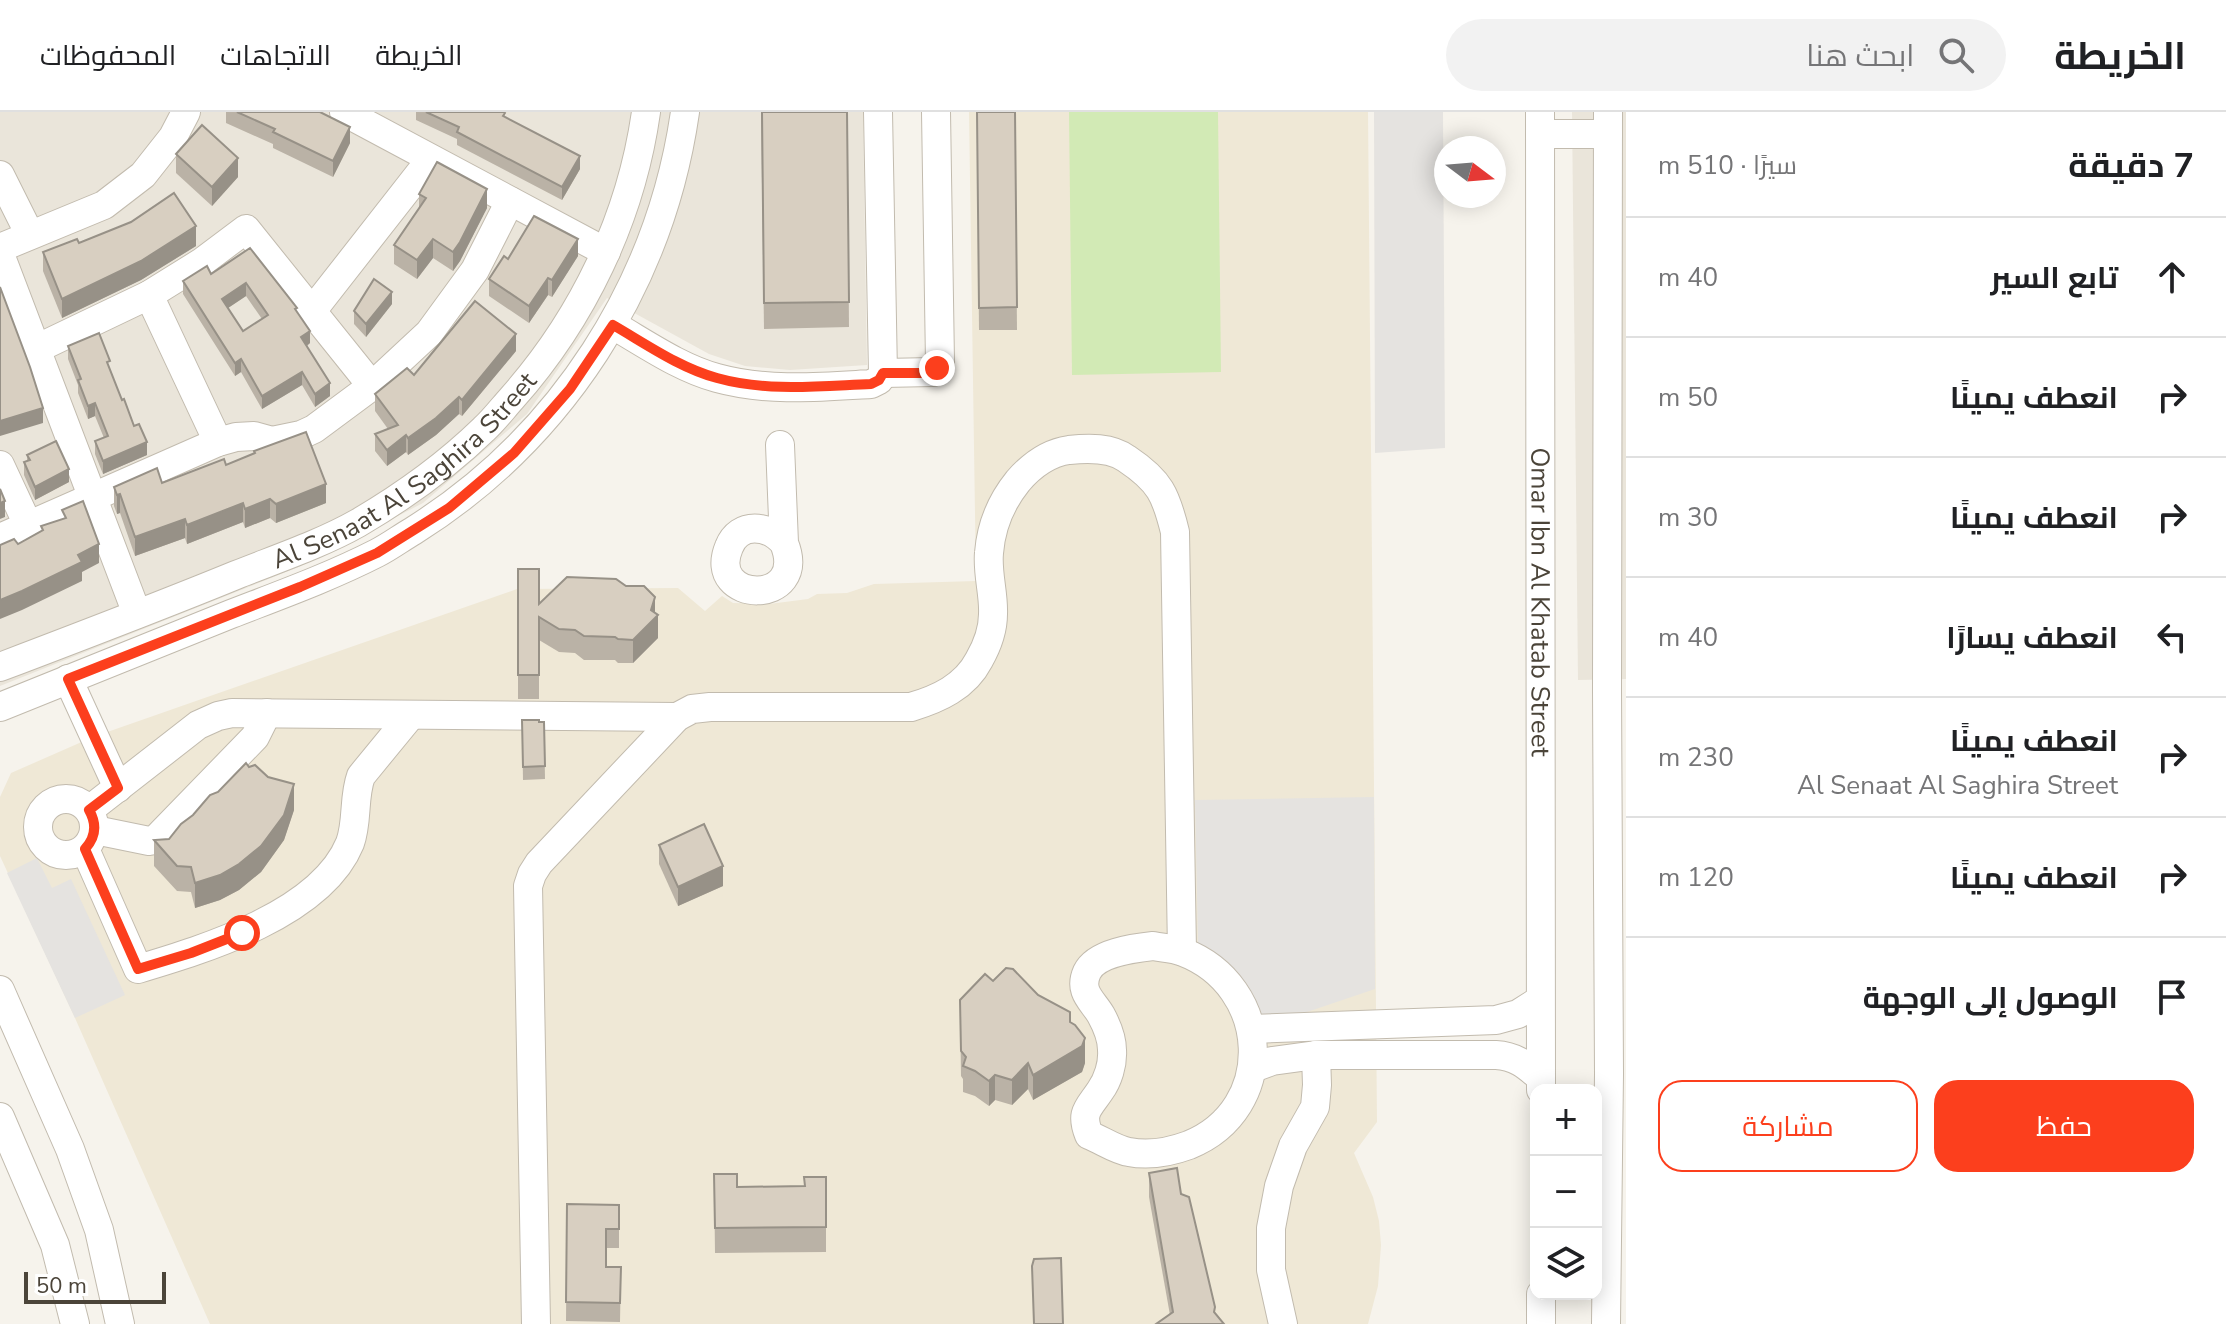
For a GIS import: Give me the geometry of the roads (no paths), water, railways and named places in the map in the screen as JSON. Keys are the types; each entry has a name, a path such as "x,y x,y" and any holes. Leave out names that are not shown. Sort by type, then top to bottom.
{"street":[{"path":"0,248 104,205 143,175 173,137 186,112"},
{"path":"344,112 606,252"},
{"name":"Al Senaat Al Saghira Street","path":"0,667 282,557 356,524 424,481 486,428 539,368 579,306 622,212 646,112"},
{"name":"Al Senaat Al Saghira Street","path":"0,707 377,553 449,508 514,453 570,389 613,325 644,263 665,204 681,144 685,112"},
{"path":"613,325 715,378 756,386 798,387 871,384 879,380 883,373 878,112"},
{"path":"883,373 933,372 940,362 936,112"},
{"path":"1540,123 1608,123 1617,284 1618,1077 1606,1324"},
{"name":"Omar Ibn Al Khatab Street","path":"1540,123 1541,1084"},
{"path":"312,311 431,159"},
{"path":"0,175 30,235"},
{"path":"0,538 218,442 254,436 272,441 314,429 372,386 429,333 475,270 510,201"},
{"path":"36,349 149,295 202,262 246,229 372,386"},
{"path":"0,254 137,614"},
{"path":"149,295 218,442"},
{"path":"780,445 784,543"},
{"path":"536,1324 528,886 532,874 677,717 692,709 911,707 937,699 959,685 977,665 989,641 993,614 989,555 994,523 1008,493 1029,468 1058,452 1090,447 1122,455 1149,474 1167,500 1175,532 1182,951"},
{"path":"0,465 28,525"},
{"path":"68,679 118,788"},
{"path":"90,830 118,788 198,725 232,713 677,717"},
{"path":"90,830 155,840 255,737 267,713"},
{"path":"358,714 377,755"},
{"path":"90,830 138,969 217,944 292,906 329,876 351,841 359,782 366,767 411,715"},
{"path":"1153,946 1182,951 1214,968 1239,995 1252,1029 1253,1068 1237,1107 1208,1137 1169,1153 1128,1152 1089,1135 1085,1114 1110,1071 1112,1051 1109,1031 1100,1013 1086,998 1084,984 1087,970 1098,961 1125,949 1153,946"},
{"path":"0,990 70,1149 99,1230 120,1324"},
{"path":"1252,1029 1496,1020 1518,1014 1540,1000"},
{"path":"1253,1068 1272,1061 1316,1055 1509,1056 1521,1061 1541,1084"},
{"path":"1283,1324 1271,1270 1271,1228 1279,1186 1293,1146 1315,1107 1316,1055"},
{"path":"0,1117 55,1245 75,1324"},
{"path":"1541,1300 1541,1324"}]}
